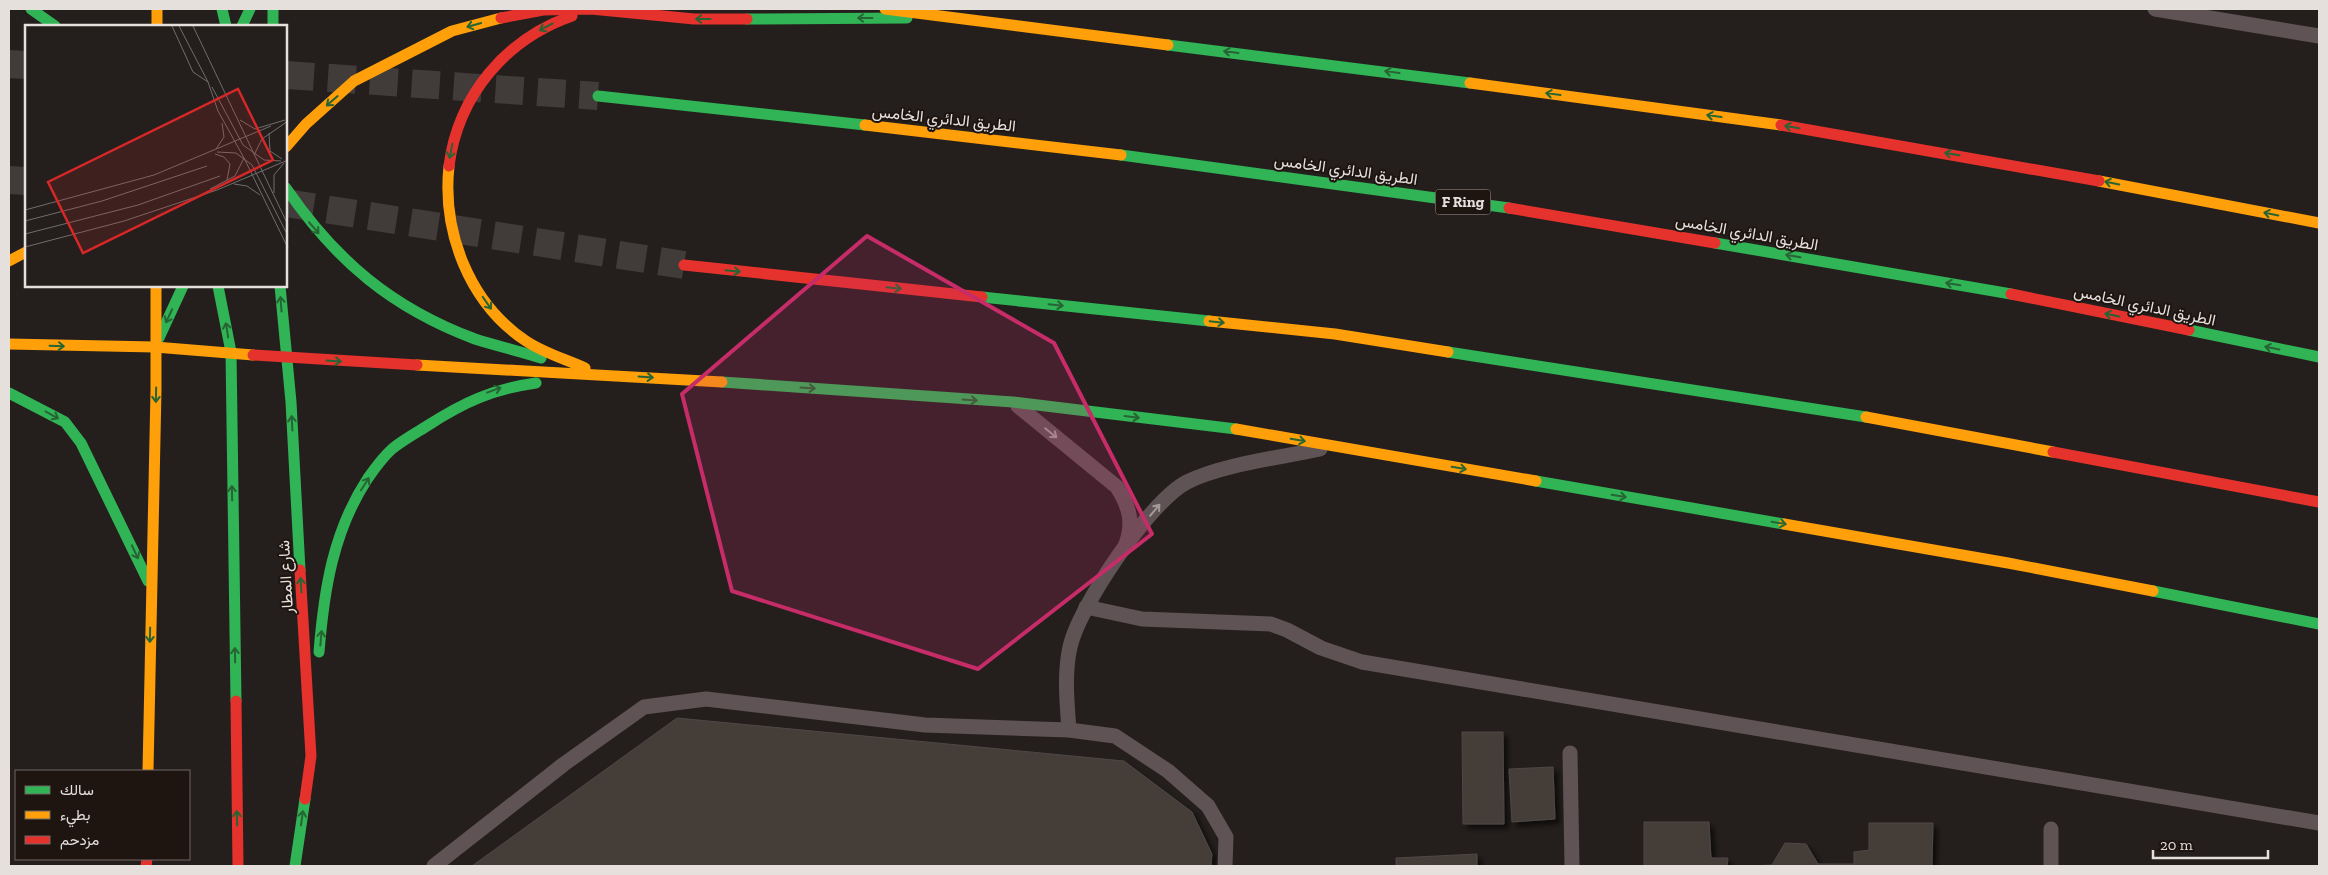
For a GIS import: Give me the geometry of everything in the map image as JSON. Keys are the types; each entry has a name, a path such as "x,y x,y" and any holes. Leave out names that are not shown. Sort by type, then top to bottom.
{"highway":[{"path":"31,9 54,25"},
{"path":"157,9 157,25"},
{"path":"222,9 226,25"},
{"path":"242,25 250,9"},
{"path":"273,9 273,25"},
{"path":"288,145 306,124 354,81 452,31 499,18 543,10 591,9 694,18 949,18"},
{"path":"591,9 547,25 507,52 488,73 476,87 455,130 446,177 449,224 464,269 491,309 526,341 598,374"},
{"path":"885,9 1337,65 1763,122 2012,164 2319,223"},
{"name":"الطريق الدائري الخامس","path":"598,96 1073,148 1551,214 2023,296 2319,358"},
{"path":"288,191 305,219 336,254 366,281 419,314 475,338 598,374"},
{"path":"9,261 25,253"},
{"path":"684,266 1335,334 1886,420 2319,502"},
{"path":"148,770 156,390 156,288"},
{"path":"155,346 182,288"},
{"path":"218,288 231,352 238,866"},
{"name":"شارع المطار","path":"280,288 285,357 291,402 311,756 295,866"},
{"path":"9,344 155,346 332,361 598,374 1013,402 1250,432 1334,446 2008,563 2319,624"},
{"path":"311,756 323,610 334,550 348,509 372,472 392,449 467,400 502,387 598,374"},
{"path":"9,393 26,400 64,422 81,443 151,586"}],"lane":[{"path":"2155,9 2319,36"},
{"path":"1013,402 1117,487 1126,501 1131,517 1130,533 1124,548"},
{"path":"1068,730 1067,670 1070,646 1080,618 1124,548 1170,493 1185,483 1220,470 1334,446"},
{"path":"1086,607 1142,619 1272,624 1340,657 1362,662 2319,823"},
{"path":"434,866 490,825 564,764 644,707 706,700 925,725 1068,730 1116,736 1168,771 1208,806 1226,837 1225,866"},
{"path":"1570,753 1572,866"},
{"path":"2051,829 2051,866"}],"highlighted area":[{"path":"867,236 1054,343 1152,534 978,669 732,591 682,394"}],"building":[{"path":"677,718 1124,761 1192,812 1212,854 1211,866 472,866"},
{"path":"1462,732 1503,732 1504,824 1463,824"},
{"path":"1553,767 1555,819 1512,822 1509,769"},
{"path":"1644,822 1709,822 1711,858 1728,858 1727,866 1644,866"},
{"path":"1869,823 1933,823 1932,866 1748,866 1772,865 1785,843 1806,844 1818,864 1854,864 1854,852 1869,850"},
{"path":"1477,854 1477,866 1396,866 1396,858"}],"tunnel":[{"path":"9,64 25,65"},
{"path":"288,75 598,96"},
{"path":"9,180 25,181"},
{"path":"288,203 684,265"}],"traffic: fast":[{"path":"31,9 54,25"},
{"path":"222,9 226,25"},
{"path":"242,25 250,9"},
{"path":"273,9 273,25"},
{"path":"747,19 907,18"},
{"path":"1168,45 1470,83"},
{"path":"598,96 865,125"},
{"path":"1121,155 1509,208"},
{"path":"288,191 325,238 346,260 392,297 417,313 445,327 475,339 541,358"},
{"path":"1715,243 2011,294"},
{"path":"159,338 182,288"},
{"path":"218,288 231,352 236,701"},
{"path":"280,288 291,402 300,570"},
{"path":"982,297 1209,321"},
{"path":"2189,330 2319,357"},
{"path":"1448,352 1866,417"},
{"path":"722,382 1013,402 1236,429"},
{"path":"319,652 327,584 338,540 356,498 379,463 401,443 466,403 492,393 536,383"},
{"path":"9,393 65,422 81,443 148,581"},
{"path":"1536,481 1784,524"},
{"path":"2153,591 2319,624"},
{"path":"295,866 305,799"}],"traffic: slow":[{"path":"157,9 157,25"},
{"path":"885,9 1168,45"},
{"path":"288,145 306,124 354,81 452,31 501,18"},
{"path":"1470,83 1781,125"},
{"path":"865,125 1121,155"},
{"path":"449,166 450,216 455,240 475,286 489,307 506,325 526,341 585,368"},
{"path":"2099,181 2319,223"},
{"path":"9,261 25,253"},
{"path":"148,770 156,390 156,288"},
{"path":"1209,321 1335,334 1448,352"},
{"path":"9,344 155,347 253,355"},
{"path":"417,365 722,382"},
{"path":"1866,417 2053,452"},
{"path":"1236,429 1536,481"},
{"path":"1784,524 2008,563 2153,591"}],"traffic: jam":[{"path":"501,18 543,10 591,9 694,19 747,19"},
{"path":"449,166 454,140 463,116 474,93 489,73 506,55 526,39 548,26 572,16"},
{"path":"1781,125 2099,181"},
{"path":"1509,208 1715,243"},
{"path":"684,265 982,297"},
{"path":"2011,294 2189,330"},
{"path":"253,355 417,365"},
{"path":"2053,452 2319,502"},
{"path":"300,570 311,756 305,799"},
{"path":"236,701 238,866"},
{"path":"146,866 147,860"}]}
